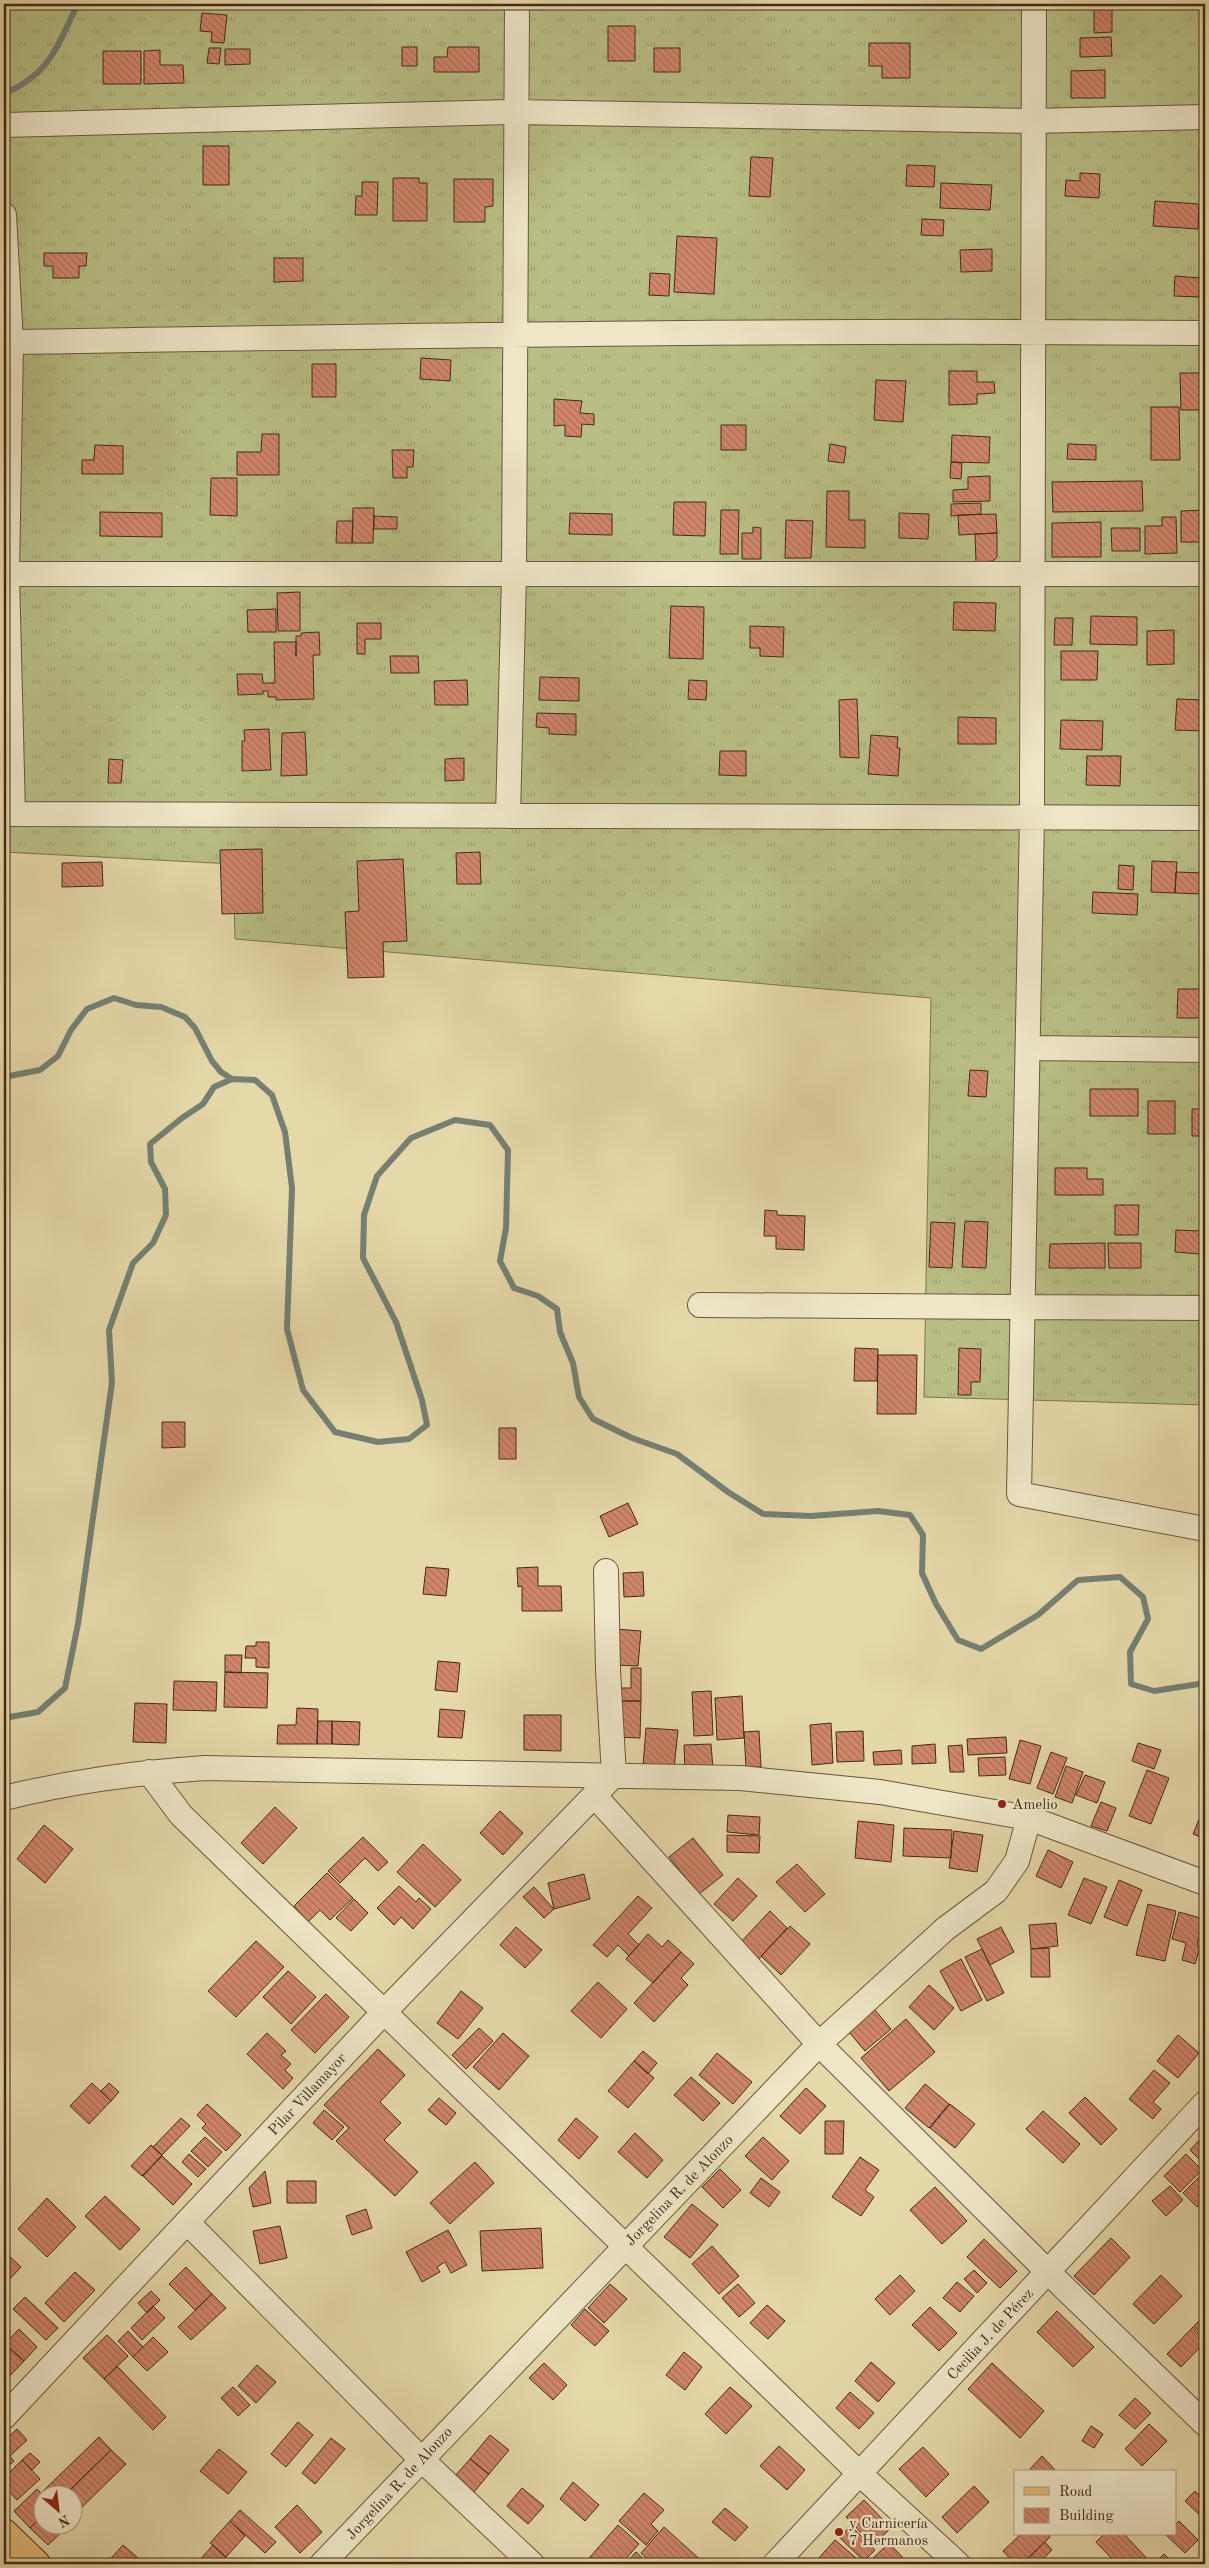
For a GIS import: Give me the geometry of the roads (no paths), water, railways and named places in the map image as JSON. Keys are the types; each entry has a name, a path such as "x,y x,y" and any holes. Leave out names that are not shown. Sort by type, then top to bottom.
{"main road":[{"path":"4,2533 36,2564"}],"street":[{"path":"508,816 514,576 516,335 514,112 516,4"},
{"path":"1034,4 1032,121 1034,575 1032,816 1019,1494 1205,1529"},
{"path":"4,125 514,112 1032,121 1205,117"},
{"path":"4,215 11,342 5,574 8,814 1205,818"},
{"path":"11,342 516,335 1033,331 1205,333"},
{"path":"5,574 514,576 1205,574"},
{"path":"1029,1048 1205,1050"},
{"path":"700,1305 1205,1308"},
{"path":"606,1571 608,1671 614,1775"},
{"path":"4,1798 67,1783 149,1772 205,1768 740,1778 862,1790 1028,1818 1205,1883"},
{"path":"149,1772 181,1815 860,2474 958,2564"},
{"name":"Pilar Villamayor","path":"4,2417 384,2012 614,1775"},
{"path":"594,1795 819,2044 1048,2272 1205,2424"},
{"name":"Jorgelina R. de Alonzo","path":"322,2564 819,2044 945,1929 996,1891 1016,1861 1028,1818"},
{"name":"Cecilia J. de Pérez","path":"775,2564 1205,2103"},
{"path":"187,2222 421,2459 532,2564"}],"waterway":[{"path":"4,94 20,86 43,68 58,46 78,4"},
{"path":"4,1077 40,1070 58,1056 71,1030 87,1009 114,998 136,1005 161,1007 185,1017 195,1028 212,1061 221,1072 232,1079"},
{"path":"4,1718 38,1712 65,1688 78,1624 112,1383 109,1330 133,1263 153,1243 166,1215 165,1189 151,1162 150,1144 203,1104 214,1087 232,1079 255,1080 272,1095 285,1132 292,1188 287,1329 303,1390 335,1432 378,1442 409,1439 427,1425 422,1400 396,1322 363,1258 364,1215 377,1176 411,1138 455,1120 490,1125 508,1150 506,1228 500,1261 514,1288 538,1296 557,1309 560,1332 573,1363 579,1397 593,1419 632,1438 677,1454 728,1492 763,1514 811,1516 878,1511 910,1515 923,1535 922,1573 936,1604 958,1640 981,1649 1038,1615 1078,1580 1120,1577 1143,1597 1148,1619 1130,1652 1131,1684 1154,1691 1205,1683"}],"place":[{"name":"Amelio","path":"1002,1804"},
{"name":"y Carnicería 7 Hermanos","path":"839,2532"}]}
